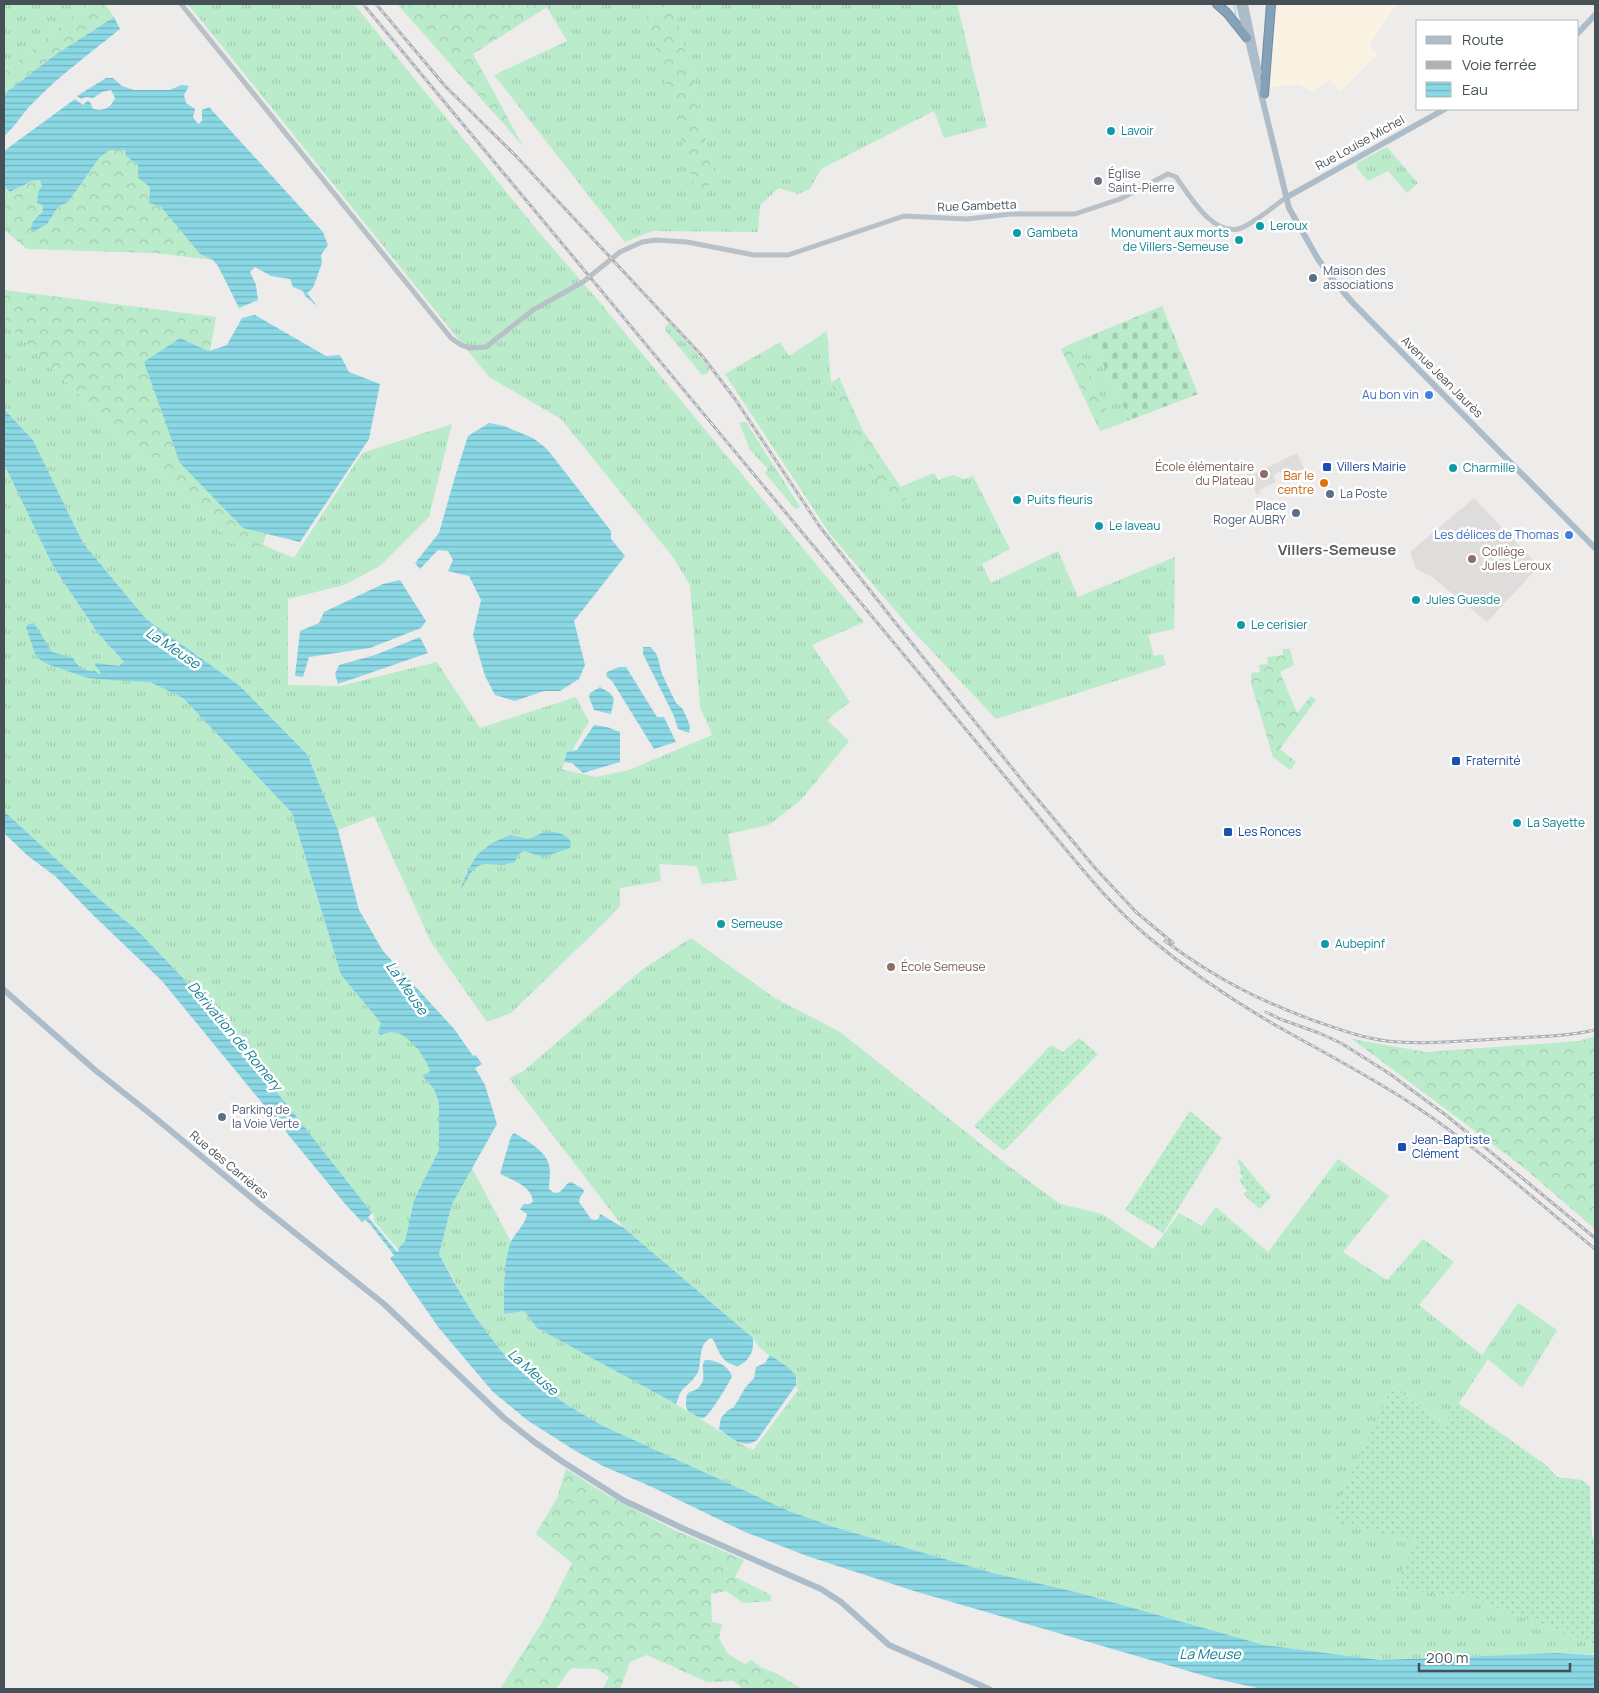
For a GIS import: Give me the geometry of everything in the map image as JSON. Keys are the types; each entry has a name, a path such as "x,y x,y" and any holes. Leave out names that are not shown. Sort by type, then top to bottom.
{"highway":[{"path":"1217,4 1227,13 1247,38"},
{"path":"1264,94 1272,4"}],"main road":[{"path":"1239,4 1267,113"},
{"path":"1245,4 1267,113"},
{"path":"1579,32 1595,15"},
{"name":"Rue Louise Michel","path":"1287,197 1443,110"},
{"name":"Avenue Jean Jaurès","path":"1267,113 1290,208 1301,232 1333,280 1595,548"},
{"name":"Rue des Carrières","path":"4,990 95,1070 260,1206 368,1291 504,1418 563,1462 623,1500 821,1589 841,1602 879,1637 900,1651 989,1689"}],"street":[{"name":"Rue Gambetta","path":"181,4 451,338 469,348 486,347 533,310 583,282 620,252 642,242 656,240 687,242 754,255 780,255 800,252 904,216 967,219 1011,214 1075,214 1109,204 1168,174 1176,177 1213,223 1224,229 1237,229 1248,224 1287,197"}],"shaded area":[{"path":"1278,4 1397,4 1369,45 1377,54 1341,91 1329,80 1312,91 1298,84 1267,88"},
{"name":"École élémentaire du Plateau","path":"1297,453 1307,475 1304,476 1301,471 1285,478 1279,472 1273,476 1276,482 1259,490 1260,493 1257,495 1247,474 1250,473 1252,475"},
{"name":"Collège Jules Leroux","path":"1474,498 1539,566 1487,622 1432,577 1416,569 1410,552"}],"green space":[{"path":"4,4 87,4 4,73"},
{"path":"87,4 105,4 114,17 55,55 4,94 4,73"},
{"path":"188,4 354,4 538,231 597,299 864,622 812,645 850,702 827,720 849,741 801,800 769,825 728,834 737,880 702,884 697,866 659,864 661,881 620,888 620,906 606,921 511,1013 487,1022 431,942 374,816 338,830 307,754 240,686 146,619 83,543 33,440 4,409 4,317 16,333 238,550 263,545 294,558 362,453 452,424 429,517 380,566 344,585 288,599 288,685 340,686 437,662 480,728 576,697 589,722 561,769 596,777 629,770 712,735 700,707 690,585 673,557 561,419 489,377"},
{"path":"397,4 545,4 547,7 473,54 523,146"},
{"path":"545,4 670,4 647,15 715,178 674,4 957,4 987,127 944,138 934,111 821,169 810,189 798,194 779,188 760,205 758,232 653,231 625,242 494,75 567,41"},
{"path":"670,4 674,4 715,178 697,196 647,15"},
{"path":"1387,147 1418,183 1407,193 1388,171 1368,181 1357,168 1357,163"},
{"path":"110,150 125,150 131,160 138,165 138,178 150,187 149,203 161,207 200,254 213,260 154,253 27,249 4,230 4,185 11,192 32,181 40,180 42,186 38,192 43,207 42,213 34,218 31,225 39,228 47,224 58,207 68,202 100,157"},
{"path":"4,290 216,317 210,351 180,338 242,527 266,533 263,545 238,550 16,333 4,317"},
{"path":"1162,306 1198,394 1130,420 1090,336"},
{"path":"669,323 709,368 708,373 702,375 666,331 665,327"},
{"path":"827,331 831,383 861,453 893,507 908,498 900,487 934,473 938,480 953,475 964,479 973,476 1010,549 982,564 991,583 1058,551 1078,597 1175,557 1174,629 1148,635 1154,656 1163,654 1166,665 996,719 911,629 830,534 725,374 780,342 789,356"},
{"path":"1090,336 1130,420 1115,426 1075,342"},
{"path":"1075,342 1115,426 1100,431 1061,349"},
{"path":"839,377 862,429 908,498 893,507 861,453 831,383"},
{"path":"739,422 746,422 800,507 795,509 765,473 768,469 750,450"},
{"path":"4,464 53,566 97,632 135,674 183,698 292,813 341,975 381,1023 381,1035 393,1032 405,1037 416,1047 425,1060 430,1072 422,1075 434,1089 439,1103 439,1150 414,1200 405,1241 398,1249 373,1220 375,1218 372,1213 266,1078 182,977 138,931 97,897 4,811"},
{"path":"1283,649 1290,649 1294,665 1280,672 1297,713 1311,696 1316,700 1280,749 1296,762 1290,770 1273,757 1251,683 1251,673 1260,672 1259,665 1268,664 1267,657 1283,655"},
{"path":"691,938 773,997 840,1032 1006,1164 1060,1204 1102,1214 1153,1249 1179,1213 1202,1226 1216,1207 1268,1252 1338,1159 1389,1196 1343,1252 1387,1280 1423,1239 1454,1262 1419,1305 1482,1355 1518,1303 1557,1330 1522,1388 1488,1359 1445,1424 1392,1387 1416,1540 1394,1589 1468,1597 1595,1644 1595,1654 1556,1653 1380,1660 1264,1645 1080,1593 993,1573 834,1527 789,1511 601,1425 567,1405 532,1380 502,1352 474,1315 439,1254 452,1204 472,1168 511,1242 504,1276 524,1311 537,1328 676,1404 753,1450 798,1390 797,1380 759,1347 753,1338 624,1228 509,1078 522,1072 643,969"},
{"path":"1595,1036 1595,1229 1523,1167 1352,1039 1426,1052 1579,1041"},
{"path":"1079,1038 1098,1054 1004,1151 974,1126 1051,1045 1063,1052"},
{"path":"1190,1111 1222,1138 1163,1233 1125,1210"},
{"path":"1239,1159 1271,1197 1260,1209 1243,1194 1247,1191 1239,1180 1243,1177 1239,1172 1241,1169 1237,1162"},
{"path":"1392,1387 1444,1424 1458,1403 1546,1465 1557,1477 1582,1480 1590,1487 1592,1535 1595,1542 1595,1644 1468,1597 1393,1589 1416,1540 1329,1521"},
{"path":"566,1469 605,1494 672,1529 744,1560 735,1577 771,1595 771,1601 743,1603 726,1591 711,1594 712,1622 722,1624 719,1638 728,1654 745,1664 752,1660 760,1667 776,1673 802,1689 743,1689 733,1681 707,1682 647,1655 630,1662 620,1689 603,1689 609,1677 597,1669 571,1668 556,1689 500,1689 543,1621 572,1563 536,1534 557,1498"}],"water":[{"path":"114,17 120,29 50,87 29,107 4,136 4,94 55,55"},
{"path":"106,78 113,78 122,86 134,90 170,90 181,85 189,86 184,95 186,103 195,109 193,117 198,124 202,121 202,110 209,107 323,232 328,245 321,255 322,263 313,288 307,293 317,306 305,296 303,291 293,287 290,279 271,276 255,267 250,272 256,285 258,300 239,308 218,266 213,260 200,254 161,207 149,203 150,187 138,178 138,165 126,156 125,150 110,150 100,157 68,202 58,207 47,224 31,233 33,221 42,213 43,207 37,203 38,192 42,186 40,180 32,181 10,192 4,185 4,151 75,99 83,105 87,101 90,102 93,109 100,110 109,107 115,98 111,90 102,92 93,98 86,97 81,99 77,96"},
{"path":"255,315 326,356 340,355 349,372 380,384 369,439 300,542 243,528 180,463 144,362 180,338 209,351 227,345 242,318"},
{"name":"La Meuse","path":"4,409 33,440 83,543 146,619 240,686 307,754 338,830 359,910 383,951 455,1030 473,1056 476,1055 482,1064 475,1068 485,1085 497,1124 452,1204 439,1254 474,1315 502,1352 532,1380 567,1405 601,1425 789,1511 834,1527 993,1573 1080,1593 1264,1645 1380,1660 1556,1653 1595,1655 1595,1689 1262,1689 1212,1678 914,1591 807,1556 745,1532 652,1487 603,1466 527,1420 493,1392 439,1328 390,1258 394,1255 369,1223 365,1220 362,1222 346,1205 162,981 55,876 28,856 4,833 4,811 97,897 138,931 182,977 266,1078 372,1213 368,1217 397,1252 399,1251 398,1249 405,1241 414,1200 439,1150 439,1103 434,1089 422,1075 430,1072 428,1066 421,1053 411,1041 399,1033 393,1032 381,1035 378,1033 381,1023 341,975 292,813 183,698 150,682 88,678 47,664 35,654 26,627 34,623 52,652 73,658 85,670 95,671 99,674 101,673 95,665 96,663 119,666 124,662 97,632 53,566 4,464"},
{"path":"489,423 504,426 533,438 547,449 611,531 611,539 625,556 574,621 585,665 579,679 560,691 544,691 515,701 495,695 485,676 473,635 481,600 469,576 448,571 453,560 448,551 438,550 420,569 415,563 439,533 468,436"},
{"path":"400,580 426,621 421,628 370,648 309,657 303,677 295,676 300,631 319,623 324,612 383,584"},
{"path":"420,637 428,653 338,684 335,674 339,665 375,655"},
{"path":"643,647 651,647 657,655 662,674 676,703 682,708 686,716 690,726 689,733 678,729 674,716 643,654"},
{"path":"619,667 626,667 657,717 664,717 676,742 654,749 612,681 606,676 607,672"},
{"path":"600,687 610,693 614,699 611,714 594,710 589,697 590,693"},
{"path":"594,725 620,732 620,762 583,773 572,763 564,762 567,752 577,750"},
{"path":"546,831 560,834 569,839 571,842 570,848 543,857 524,851 519,854 515,862 504,865 480,865 473,870 460,889 478,854 492,843 510,835 529,839"},
{"path":"514,1133 535,1146 544,1155 550,1171 549,1189 554,1193 560,1192 571,1182 583,1189 584,1192 579,1202 591,1219 596,1220 600,1214 624,1228 753,1338 752,1351 746,1361 738,1366 727,1362 721,1356 712,1338 708,1340 702,1347 698,1372 693,1380 682,1390 676,1404 537,1328 524,1311 504,1314 504,1279 510,1244 526,1218 527,1214 520,1209 524,1204 533,1202 532,1196 525,1188 500,1174 511,1136"},
{"path":"770,1355 789,1368 796,1376 796,1385 757,1440 747,1444 742,1443 732,1439 719,1429 721,1418 734,1407 745,1388 754,1378 756,1367 765,1363"},
{"path":"705,1360 721,1364 732,1376 715,1405 707,1416 703,1418 688,1411 686,1400 688,1393 697,1389 702,1383"}],"waterway":[{"path":"1234,4 1236,15"}],"railway":[{"path":"363,4 1052,833 1121,912 1163,949 1231,998 1266,1020 1388,1088 1444,1126 1595,1249"},
{"path":"376,4 445,86 515,155 703,357 735,399 820,527 898,626 1096,869 1136,912 1173,943"},
{"path":"1165,941 1238,988 1276,1006 1369,1038 1415,1043 1559,1035 1595,1030"},
{"path":"1266,1012 1341,1043 1390,1074 1447,1116 1595,1238"}],"place":[{"name":"Lavoir","path":"1111,131"},
{"name":"Église Saint-Pierre","path":"1098,181"},
{"name":"Leroux","path":"1260,226"},
{"name":"Gambeta","path":"1017,233"},
{"name":"Monument aux morts de Villers-Semeuse","path":"1239,240"},
{"name":"Maison des associations","path":"1313,278"},
{"name":"Au bon vin","path":"1429,395"},
{"name":"Villers Mairie","path":"1327,467"},
{"name":"Charmille","path":"1453,468"},
{"name":"École élémentaire du Plateau","path":"1264,474"},
{"name":"Bar le centre","path":"1324,483"},
{"name":"La Poste","path":"1330,494"},
{"name":"Puits fleuris","path":"1017,500"},
{"name":"Place Roger AUBRY","path":"1296,513"},
{"name":"Le laveau","path":"1099,526"},
{"name":"Les délices de Thomas","path":"1569,535"},
{"name":"Collège Jules Leroux","path":"1472,559"},
{"name":"Jules Guesde","path":"1416,600"},
{"name":"Le cerisier","path":"1241,625"},
{"name":"Fraternité","path":"1456,761"},
{"name":"La Sayette","path":"1517,823"},
{"name":"Les Ronces","path":"1228,832"},
{"name":"Semeuse","path":"721,924"},
{"name":"Aubepinf","path":"1325,944"},
{"name":"École Semeuse","path":"891,967"},
{"name":"Parking de la Voie Verte","path":"222,1117"},
{"name":"Jean-Baptiste Clément","path":"1402,1147"}],"district":[{"name":"Villers-Semeuse","path":"1337,550"}],"water label":[{"name":"Dérivation de Romery","path":"235,1036"}]}
